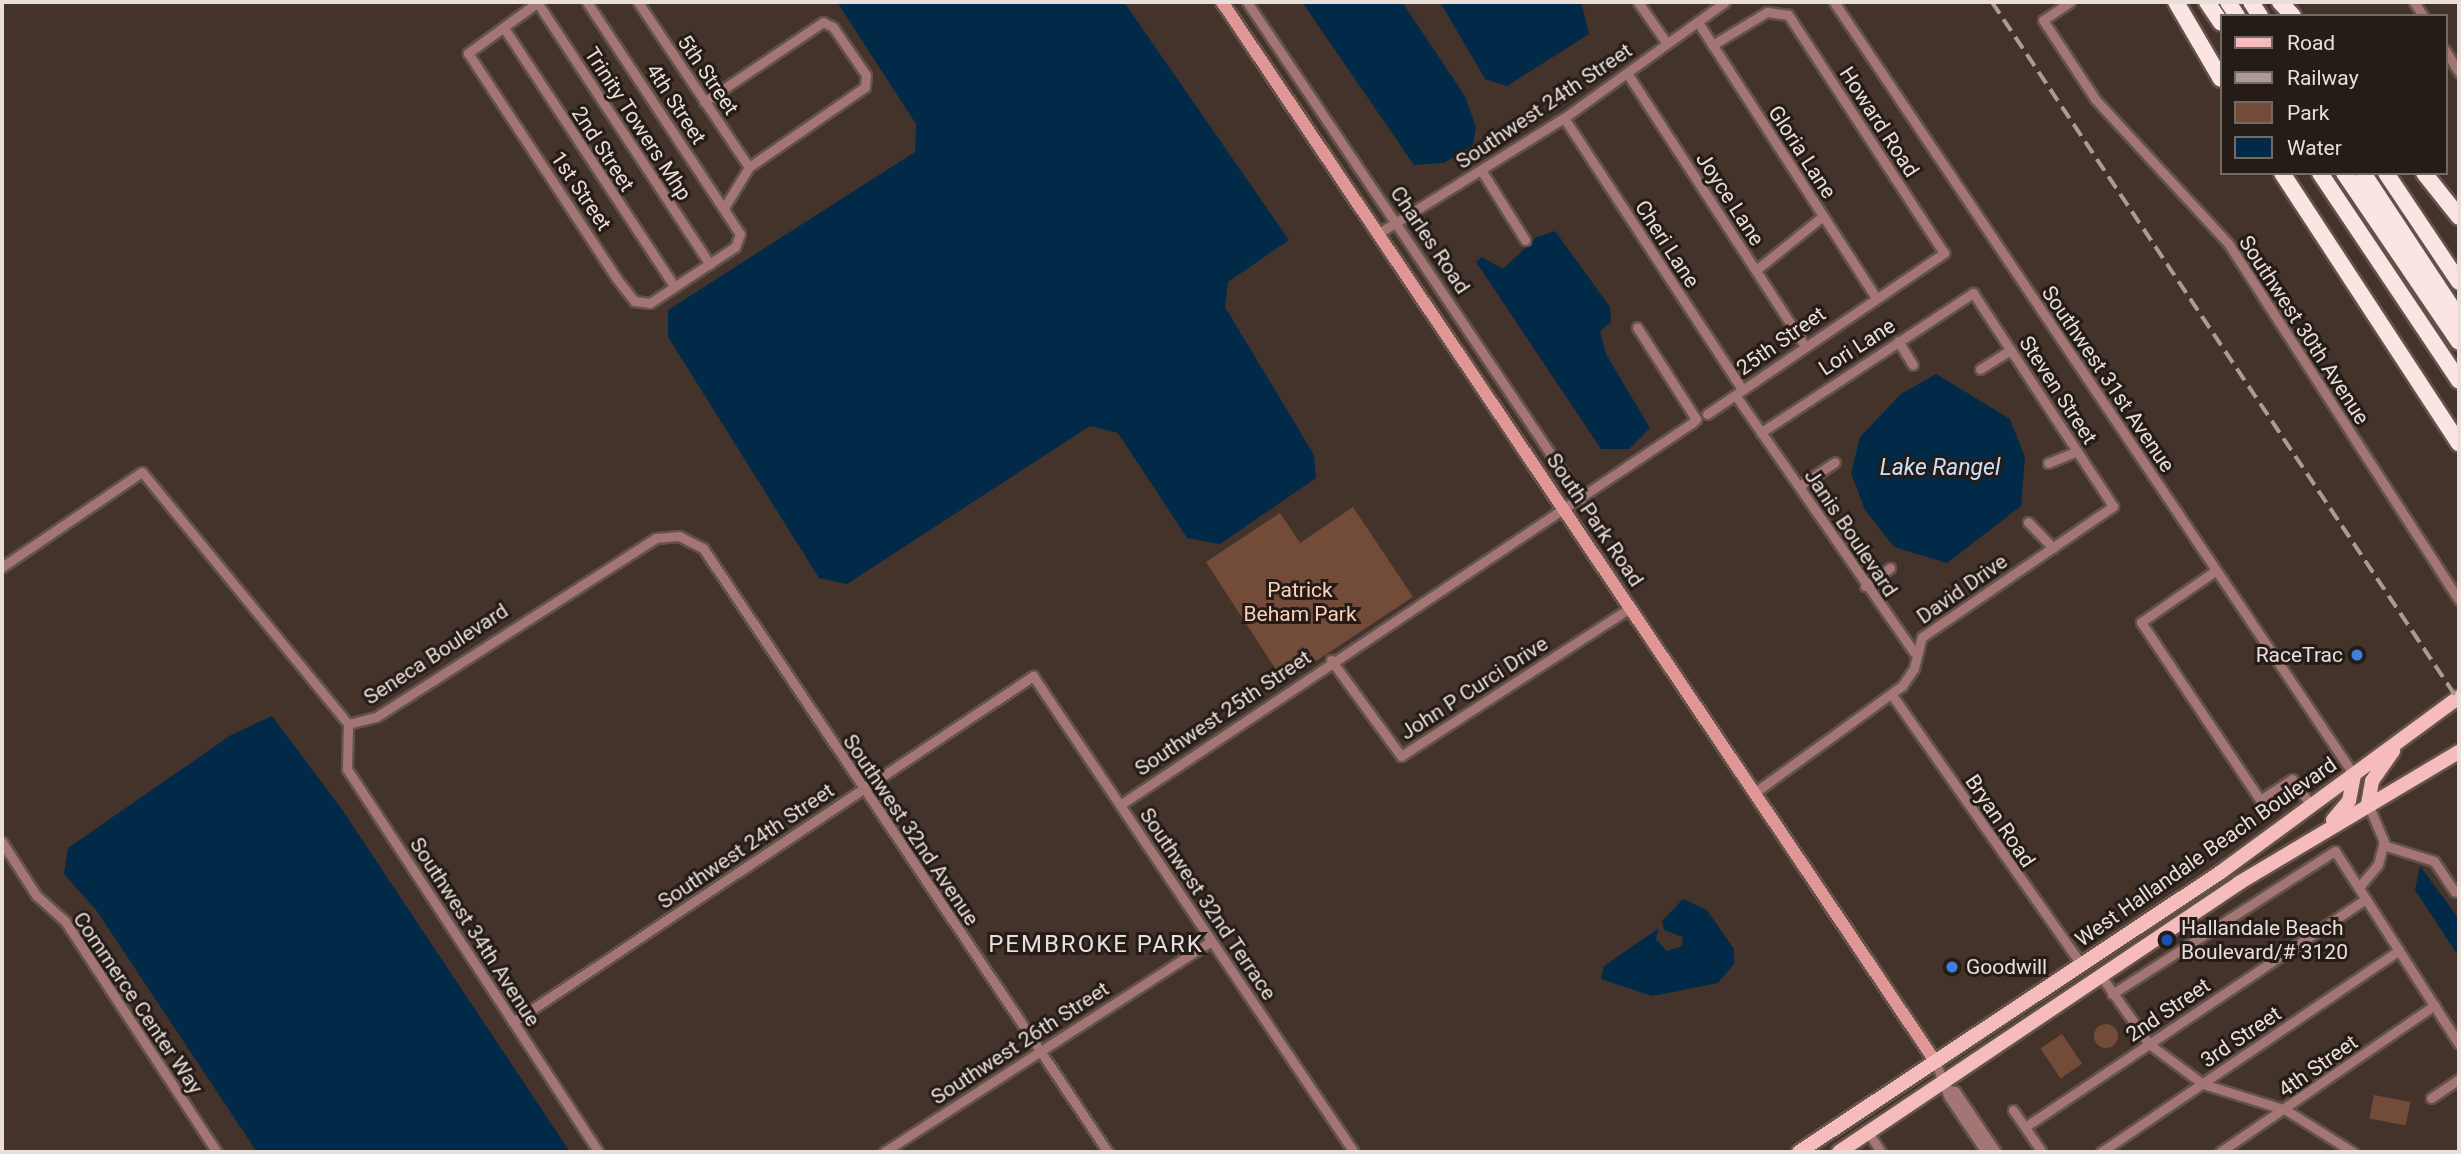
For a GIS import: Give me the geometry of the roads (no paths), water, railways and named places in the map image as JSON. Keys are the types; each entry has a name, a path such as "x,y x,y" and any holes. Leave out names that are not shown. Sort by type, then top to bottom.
{"highway":[{"path":"2176,2 2220,77"},
{"path":"2207,2 2220,22"},
{"path":"2283,175 2459,443"},
{"path":"2321,175 2459,381"},
{"path":"2343,175 2406,275 2420,323"},
{"path":"2343,175 2459,342"},
{"path":"2363,175 2459,318"},
{"path":"2371,175 2459,306"},
{"path":"2387,175 2459,282"},
{"path":"2426,175 2459,216"}],"main road":[{"name":"West Hallandale Beach Boulevard","path":"1799,1152 2312,807 2407,733 2459,697"},
{"path":"2368,804 2378,770 2407,733"},
{"name":"West Hallandale Beach Boulevard","path":"1839,1152 1944,1086 2101,976 2320,834 2459,752"},
{"path":"2320,834 2349,801 2354,775"},
{"path":"2101,976 2104,961 2129,932"}],"street":[{"name":"1st Street","path":"538,2 468,54 617,279 643,304 675,287 738,243 736,226"},
{"name":"Trinity Towers Mhp","path":"538,2 710,264"},
{"name":"4th Street","path":"587,2 736,226"},
{"name":"5th Street","path":"638,2 749,167"},
{"name":"South Park Road","path":"1222,2 1935,1061"},
{"name":"Charles Road","path":"1247,2 1581,499"},
{"path":"1638,2 1666,42"},
{"name":"Southwest 24th Street","path":"1378,233 1564,118 1666,42 1699,24 1725,2"},
{"name":"Southwest 31st Avenue","path":"1834,2 2354,775"},
{"name":"Southwest 30th Avenue","path":"2070,2 2043,20 2095,99 2228,243 2459,600"},
{"name":"Howard Road","path":"1712,45 1768,12 1788,15 1944,253 1876,298"},
{"name":"Gloria Lane","path":"1699,24 1876,298"},
{"path":"704,102 810,27 833,27 866,75 865,87 749,167 724,208"},
{"name":"2nd Street","path":"503,28 675,287"},
{"path":"2447,53 2459,72"},
{"name":"Joyce Lane","path":"1627,73 1804,345"},
{"name":"Cheri Lane","path":"1564,118 1742,389"},
{"path":"1481,170 1525,240"},
{"path":"1756,270 1824,216"},
{"name":"Lori Lane","path":"1761,432 1973,293"},
{"name":"Steven Street","path":"1973,293 2113,506"},
{"name":"25th Street","path":"1707,414 1876,298"},
{"name":"Southwest 25th Street","path":"1120,805 1331,660 1581,499 1696,419 1637,327"},
{"path":"1898,341 1913,365"},
{"path":"1980,369 2011,350"},
{"path":"1738,399 1761,432"},
{"name":"Janis Boulevard","path":"1761,432 1865,586 1914,652"},
{"path":"2048,463 2077,451"},
{"path":"1799,486 1835,462"},
{"name":"Seneca Boulevard","path":"2,567 142,472 348,724 376,716 656,538 679,536"},
{"name":"David Drive","path":"1754,793 1892,695 1910,677 1914,652 1922,637 2113,506"},
{"path":"2028,522 2053,548"},
{"name":"Southwest 32nd Avenue","path":"679,536 704,548 860,787 1108,1152"},
{"path":"1865,586 1890,568"},
{"path":"2215,571 2141,622 2260,800 2292,779 2312,807"},
{"name":"John P Curci Drive","path":"1331,660 1401,756 1631,607"},
{"name":"Southwest 24th Street","path":"513,1022 860,787 1033,676"},
{"name":"Southwest 32nd Terrace","path":"1033,676 1354,1152"},
{"name":"Bryan Road","path":"1892,695 2081,964"},
{"name":"Southwest 34th Avenue","path":"348,724 347,769 599,1152"},
{"path":"2359,887 2378,864 2383,845 2368,804"},
{"name":"Commerce Center Way","path":"2,842 36,895 65,921 218,1152"},
{"path":"2383,845 2434,861 2455,892"},
{"path":"2112,993 2335,851 2459,1044"},
{"name":"2nd Street","path":"2025,1127 2366,899"},
{"name":"Southwest 26th Street","path":"884,1152 1212,941"},
{"name":"3rd Street","path":"2101,1152 2399,950"},
{"path":"2101,976 2149,1044 2203,1084 2286,1110 2353,1152"},
{"name":"4th Street","path":"2220,1152 2286,1110 2435,1005"},
{"path":"1935,1061 1944,1086 1986,1152"},
{"path":"2431,1098 2459,1079"},
{"path":"1944,1086 1955,1091 1996,1152"},
{"path":"2013,1110 2042,1152"},
{"path":"1868,1132 1881,1152"}],"water":[{"path":"837,2 1124,2 1289,240 1228,282 1225,307 1314,455 1316,478 1220,544 1187,538 1118,433 1090,426 847,584 819,578 668,337 668,310 915,152 916,124"},
{"path":"1302,2 1402,2 1465,96 1476,127 1473,145 1444,163 1414,165"},
{"path":"1440,2 1581,2 1589,34 1507,86 1485,79"},
{"path":"1555,231 1610,307 1611,322 1600,331 1606,354 1650,428 1629,449 1601,449 1476,262 1482,257 1503,269 1537,237"},
{"name":"Lake Rangel","path":"1936,374 2010,419 2025,457 2021,506 1947,563 1894,547 1865,510 1851,473 1860,437 1901,394"},
{"path":"272,716 341,808 570,1152 257,1152 96,910 64,874 68,848 231,735"},
{"path":"2420,866 2459,919 2459,957 2415,890"},
{"path":"1683,899 1707,910 1734,949 1734,964 1718,983 1652,996 1601,979 1604,966 1659,928 1656,939 1667,951 1682,946 1683,937 1664,930 1662,921"}],"railway":[{"path":"1992,2 2459,701"}],"place":[{"name":"RaceTrac","path":"2357,655"},
{"name":"Hallandale Beach Boulevard/# 3120","path":"2167,940"},
{"name":"Goodwill","path":"1952,967"}],"district":[{"name":"PEMBROKE PARK","path":"1096,945"}],"park label":[{"name":"Patrick Beham Park","path":"1300,602"}]}
